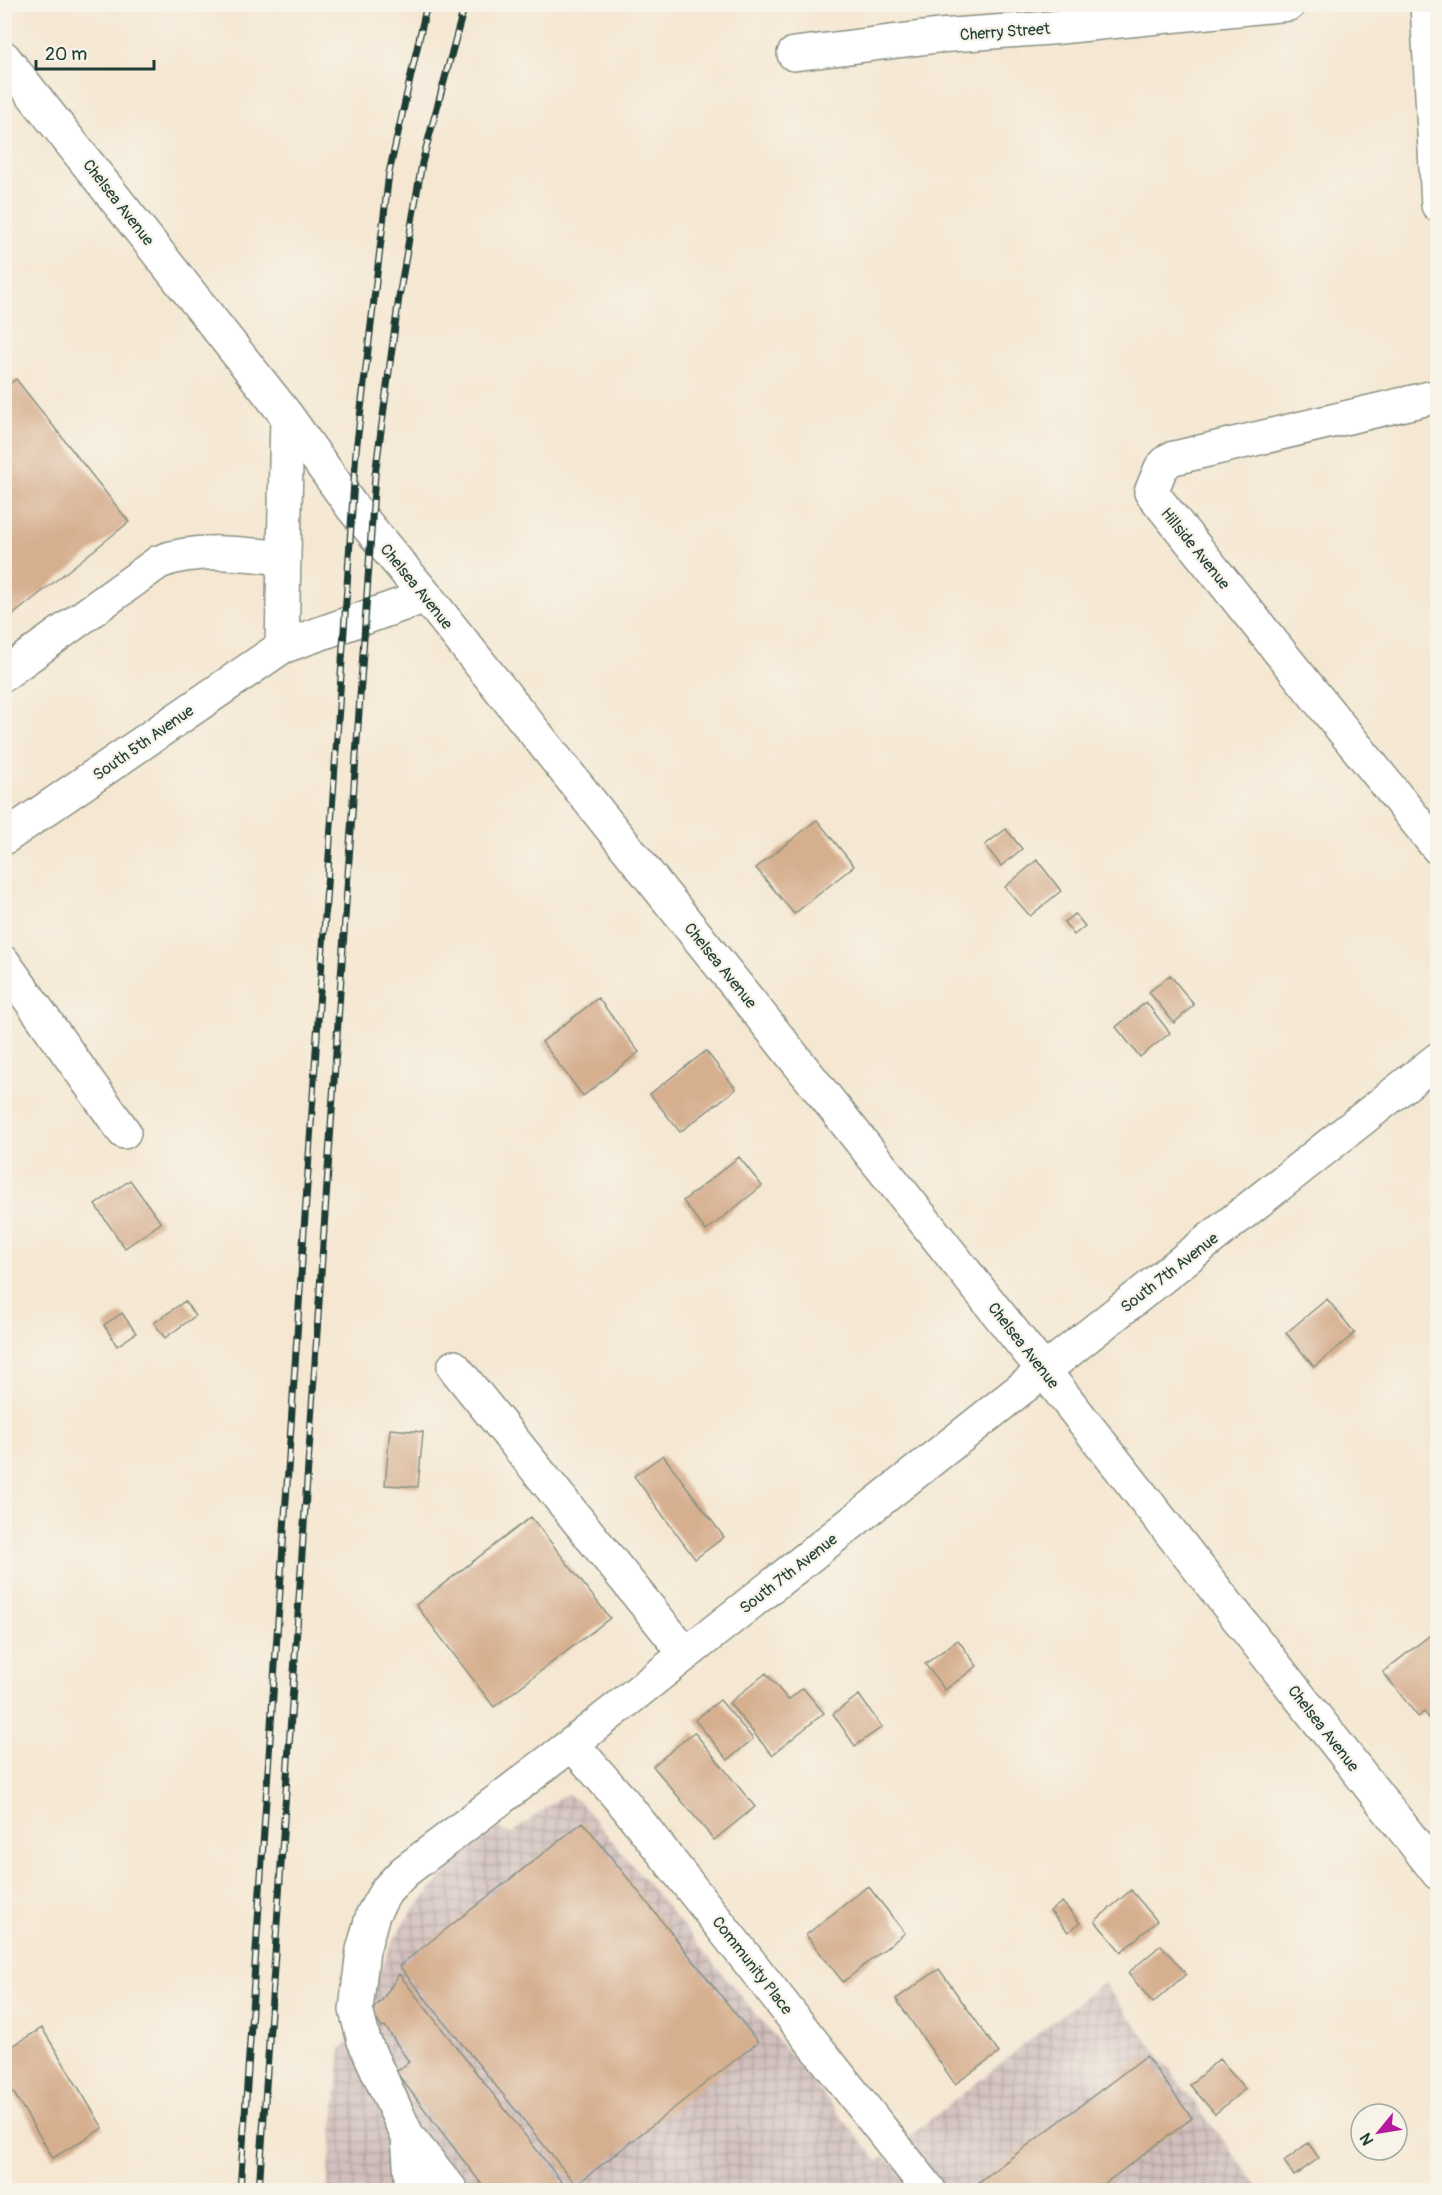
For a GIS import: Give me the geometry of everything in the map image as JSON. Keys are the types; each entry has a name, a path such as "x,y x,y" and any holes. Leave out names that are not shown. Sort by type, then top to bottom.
{"street":[{"name":"Cherry Street","path":"794,54 938,36 1050,28 1288,4"},
{"path":"1427,4 1437,205"},
{"name":"Chelsea Avenue","path":"4,58 287,416 352,507 426,596 1044,1371 1437,1873"},
{"name":"Hillside Avenue","path":"1437,396 1170,459 1161,468 1151,492 1437,848"},
{"path":"282,647 287,416"},
{"path":"4,674 159,562 187,555 237,554 284,558"},
{"name":"South 5th Avenue","path":"4,837 282,647 426,596"},
{"path":"4,963 124,1132"},
{"name":"South 7th Avenue","path":"412,2190 408,2137 371,2059 356,2010 363,1950 373,1914 386,1892 404,1872 572,1744 1437,1059"},
{"path":"454,1367 686,1653"},
{"name":"Community Place","path":"572,1744 624,1803 929,2190"},
{"path":"408,2137 451,2190"}],"shaded area":[{"path":"568,1795 580,1802 878,2161 1103,1982 1261,2190 327,2190 341,2049 369,2028 369,1994 394,1939 411,1913 454,1863 497,1828 511,1834 562,1796"}],"building":[{"path":"16,379 129,522 4,622 4,388"},
{"path":"817,820 854,866 794,914 756,868"},
{"path":"1006,829 1022,849 1001,866 985,845"},
{"path":"1037,860 1061,891 1030,916 1005,887"},
{"path":"1075,914 1085,926 1074,935 1064,922"},
{"path":"1170,975 1194,1005 1174,1023 1149,992"},
{"path":"598,998 639,1052 583,1096 542,1042"},
{"path":"1146,1002 1170,1033 1140,1057 1116,1027"},
{"path":"706,1051 736,1089 680,1132 650,1094"},
{"path":"739,1157 762,1186 706,1231 683,1201"},
{"path":"130,1180 161,1223 125,1248 95,1205"},
{"path":"1327,1299 1355,1333 1314,1367 1286,1333"},
{"path":"185,1301 195,1316 165,1338 154,1323"},
{"path":"122,1313 136,1333 117,1346 104,1325"},
{"path":"390,1429 423,1432 418,1487 385,1485"},
{"path":"663,1455 724,1537 695,1559 634,1476"},
{"path":"531,1517 610,1618 494,1707 416,1605"},
{"path":"1438,1629 1438,1713 1430,1719 1424,1712 1418,1717 1383,1672"},
{"path":"958,1640 977,1666 945,1690 925,1664"},
{"path":"766,1673 788,1700 803,1688 824,1713 772,1755 729,1703"},
{"path":"859,1695 882,1727 855,1746 833,1714"},
{"path":"720,1700 753,1739 728,1760 695,1720"},
{"path":"694,1732 755,1807 714,1840 653,1766"},
{"path":"583,1822 758,2042 576,2185 399,1966"},
{"path":"868,1886 905,1933 843,1982 806,1935"},
{"path":"1131,1890 1157,1921 1121,1952 1095,1921"},
{"path":"1062,1902 1080,1923 1068,1932 1050,1911"},
{"path":"1161,1945 1186,1974 1153,2003 1128,1973"},
{"path":"939,1969 999,2053 955,2084 896,1999"},
{"path":"399,1974 568,2190 486,2190 396,2072 409,2062 385,2026 382,2028 371,2011 382,2000"},
{"path":"42,2028 103,2128 53,2158 4,2077 4,2051"},
{"path":"1146,2056 1192,2118 1096,2190 985,2190 979,2182"},
{"path":"1219,2059 1245,2089 1215,2114 1190,2085"},
{"path":"1308,2143 1319,2158 1294,2176 1284,2161"}],"railway":[{"path":"240,2190 356,451 389,173 427,4"},
{"path":"259,2190 375,475 399,297 422,163 465,4"}]}
